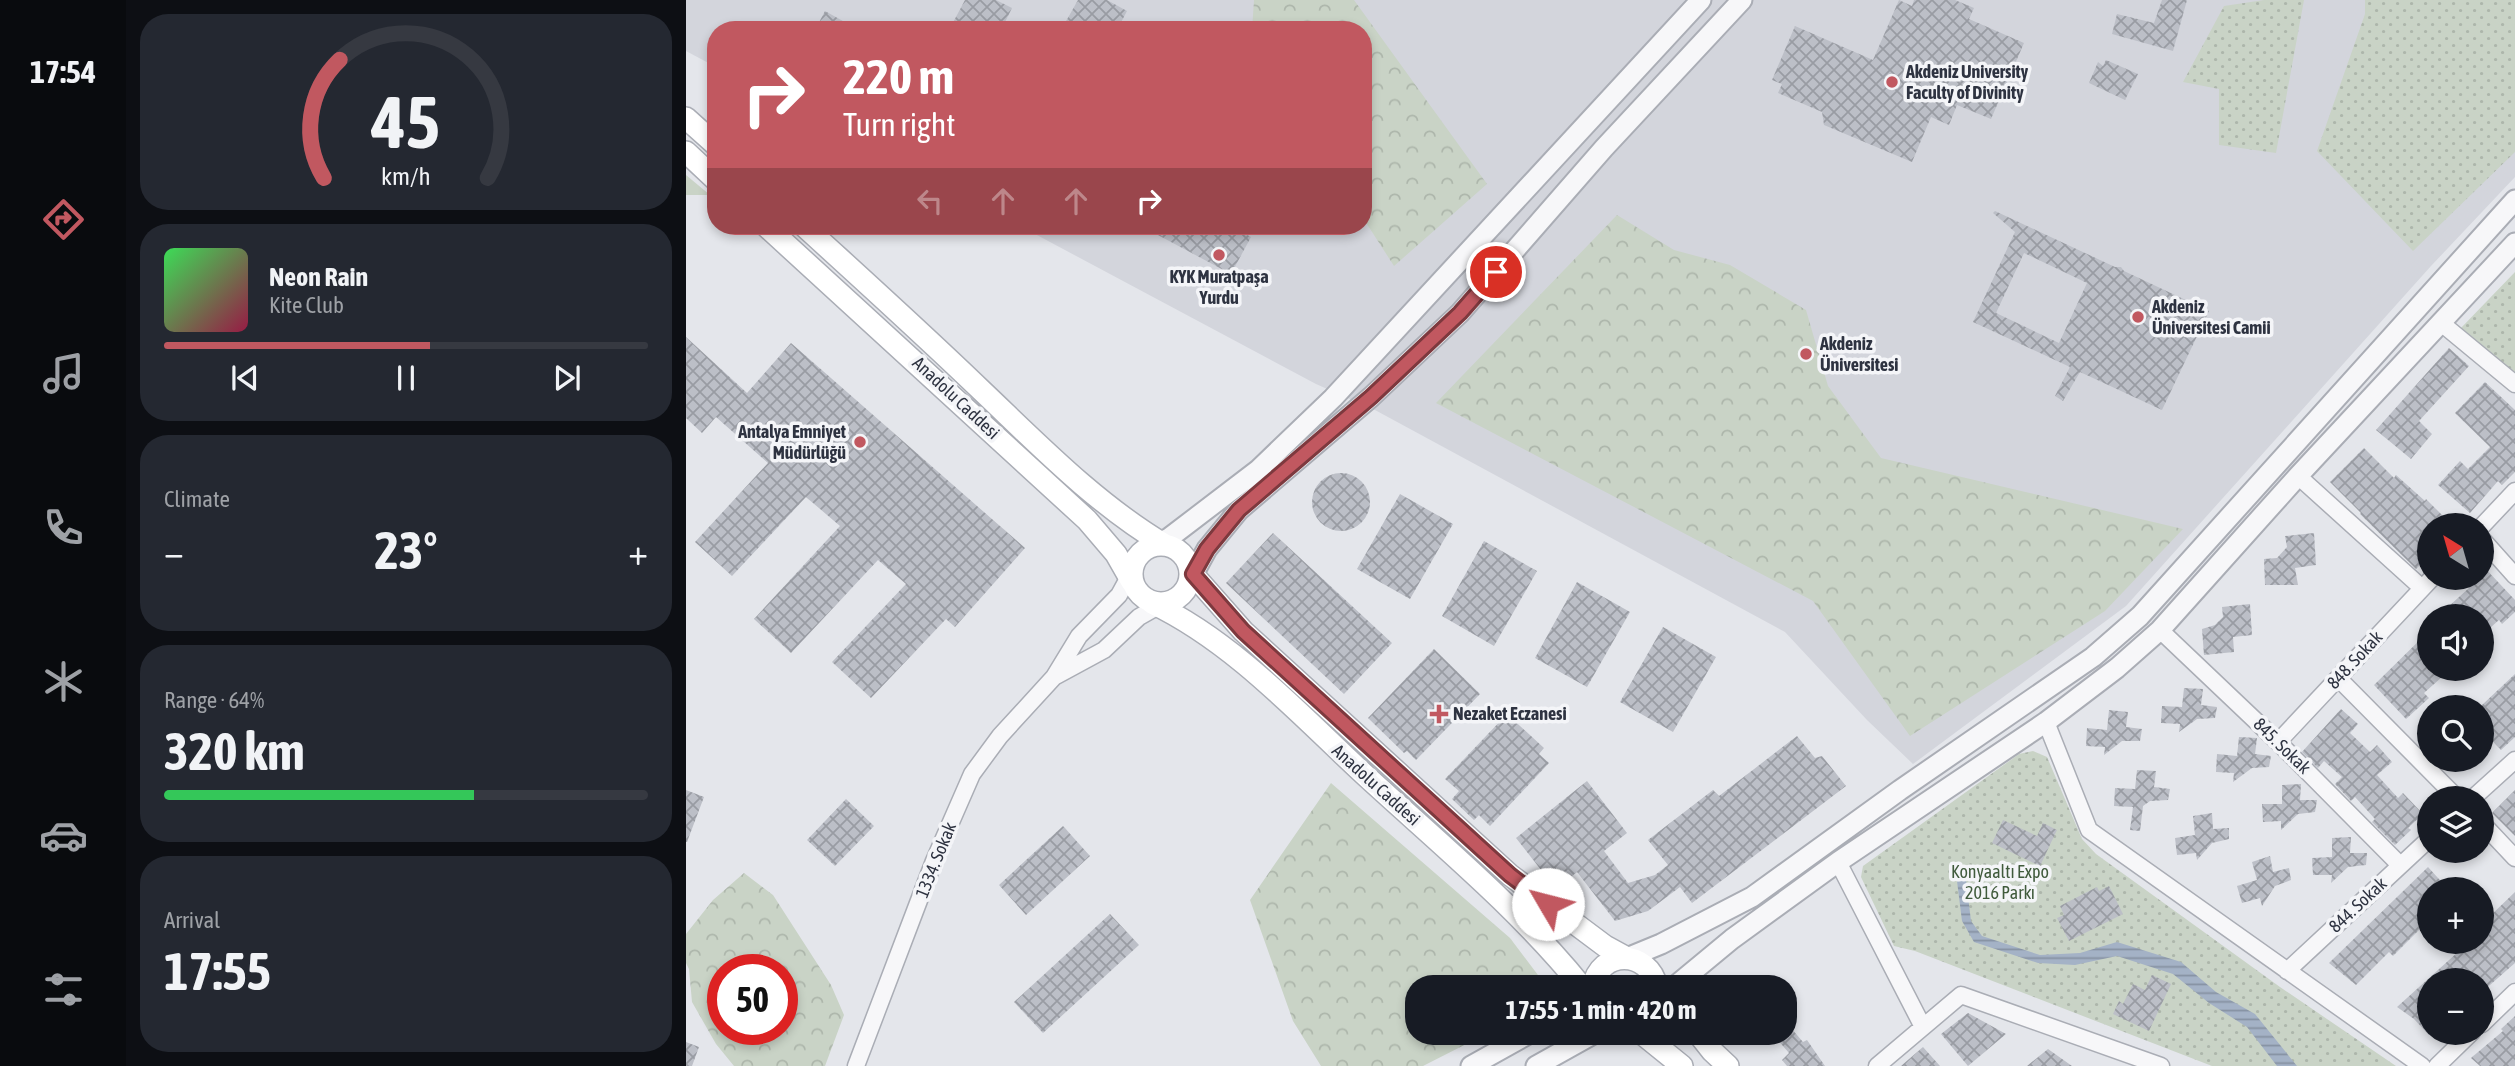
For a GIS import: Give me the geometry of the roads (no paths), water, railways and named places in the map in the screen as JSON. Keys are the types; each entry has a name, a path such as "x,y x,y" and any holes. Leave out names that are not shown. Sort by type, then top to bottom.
{"main road":[{"path":"686,118 707,137"},
{"path":"686,152 707,172"},
{"name":"Anadolu Caddesi","path":"776,235 1087,520 1116,554 1131,577"},
{"name":"Anadolu Caddesi","path":"814,235 906,318 1052,458 1120,515 1160,544"},
{"path":"1160,544 1174,548 1182,554 1191,575 1180,597 1157,604 1136,591 1131,577 1139,555 1160,544"},
{"name":"Anadolu Caddesi","path":"1191,575 1243,631 1510,875 1605,946 1627,958 1637,960 1650,975"},
{"name":"Anadolu Caddesi","path":"1157,604 1181,616 1250,670 1517,914 1579,975"},
{"path":"1597,975 1606,964 1627,958"},
{"path":"1656,1045 1682,1066"},
{"path":"1707,1045 1728,1066"}],"street":[{"path":"1160,544 1258,470 1333,398 1701,0"},
{"path":"1191,575 1207,549 1239,510 1371,397 1460,313 1604,148 1742,0"},
{"path":"1627,958 1661,944 1752,897 1900,790 2093,657 2140,615 2515,200"},
{"path":"1688,975 1731,939 1838,862 2046,722 2117,668 2161,630 2440,321 2514,246"},
{"path":"2440,321 2515,384"},
{"path":"2298,476 2417,575"},
{"path":"2494,514 2515,491"},
{"path":"2494,552 2515,576"},
{"name":"1334. Sokak","path":"856,1066 934,861 972,774 1000,736 1054,677 1079,636 1119,595 1131,577"},
{"name":"848. Sokak","path":"2278,742 2420,590"},
{"name":"1334. Sokak","path":"1054,677 1104,650 1157,604"},
{"name":"845. Sokak","path":"2161,630 2278,742 2400,865"},
{"path":"2338,678 2445,786"},
{"path":"2046,722 2089,830 2422,1066"},
{"path":"2486,786 2515,760"},
{"path":"2494,836 2515,859"},
{"name":"844. Sokak","path":"2287,971 2417,850"},
{"path":"1838,862 1923,1027"},
{"path":"2494,1012 2515,992"},
{"path":"1877,1066 1961,995 2115,1058 2161,1066"},
{"path":"1471,1066 1509,1045"},
{"path":"1536,1066 1574,1045"},
{"path":"2437,1066 2459,1045"}],"water":[{"path":"1965,872 1971,921 1982,936 2040,955 2080,953 2117,942 2181,962 2216,992 2255,1014 2297,1066 2277,1066 2247,1027 2209,1003 2173,974 2117,956 2075,965 2038,963 1974,942 1962,921 1956,873"}],"place":[{"name":"Akdeniz University Faculty of Divinity","path":"1892,82"},
{"name":"KYK Muratpaşa Yurdu","path":"1219,255"},
{"name":"Akdeniz Üniversitesi Camii","path":"2138,317"},
{"name":"Akdeniz Üniversitesi","path":"1806,354"},
{"name":"Antalya Emniyet Müdürlüğü","path":"860,442"},
{"name":"Nezaket Eczanesi","path":"1439,714"}],"park label":[{"name":"Konyaaltı Expo 2016 Parkı","path":"2000,882"}]}
